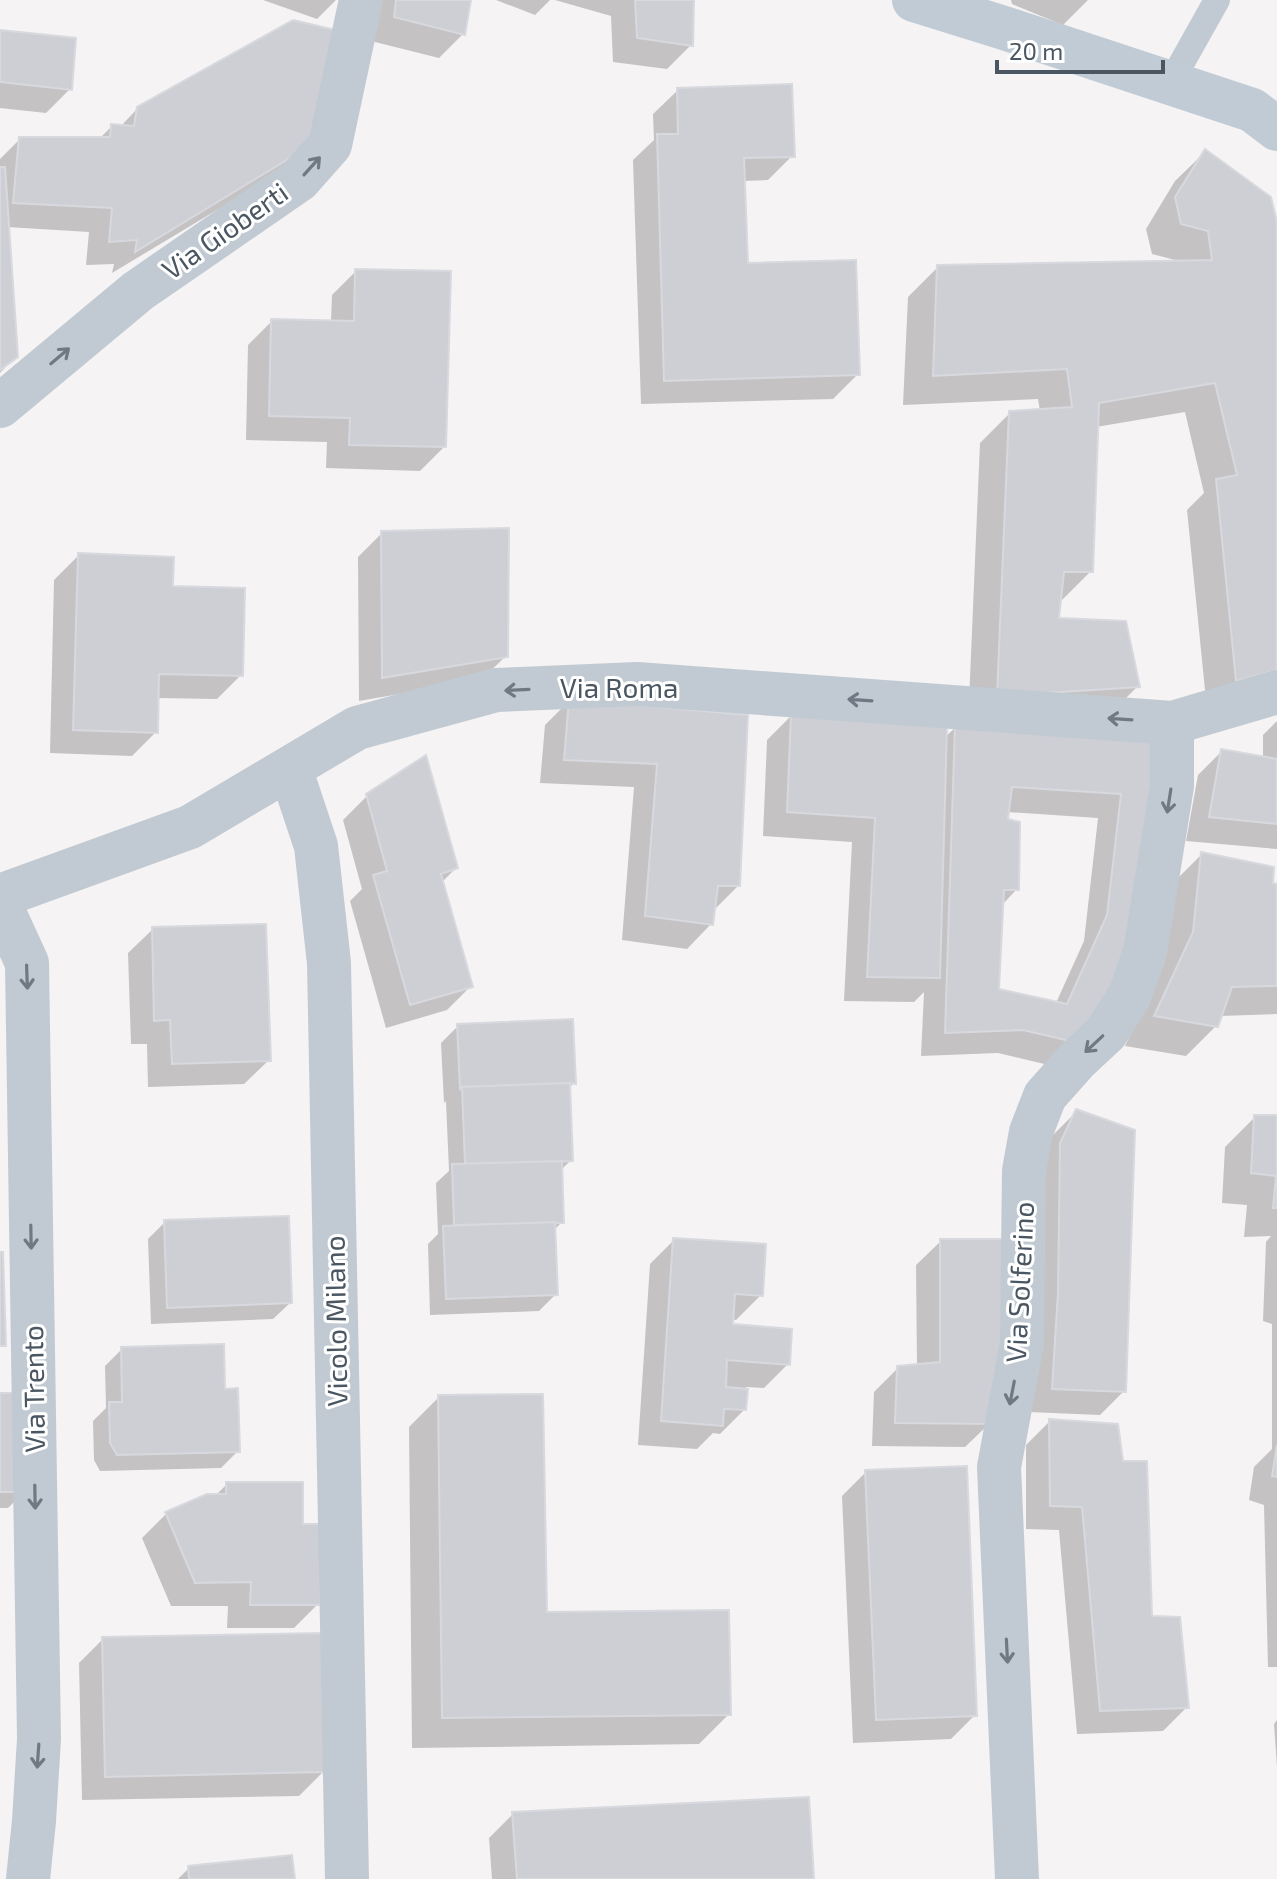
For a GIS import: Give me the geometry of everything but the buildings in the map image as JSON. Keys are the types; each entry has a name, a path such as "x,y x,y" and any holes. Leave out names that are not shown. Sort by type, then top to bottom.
{"main road":[{"path":"914,0 1252,110 1277,129"}],"street":[{"name":"Via Gioberti","path":"0,406 138,291 299,180 330,145 361,0"},
{"name":"Via Roma","path":"0,896 190,827 357,728 496,690 637,684 1172,723 1277,692"},
{"name":"Via Solferino","path":"1017,1879 999,1467 1022,1343 1024,1171 1031,1132 1045,1096 1106,1033 1130,995 1145,952 1172,786 1172,723"},
{"name":"Vicolo Milano","path":"290,768 316,846 329,963 347,1879"},
{"name":"Via Trento","path":"0,904 27,963 39,1739 28,1879"}],"lane":[{"path":"1171,82 1217,0"}]}
